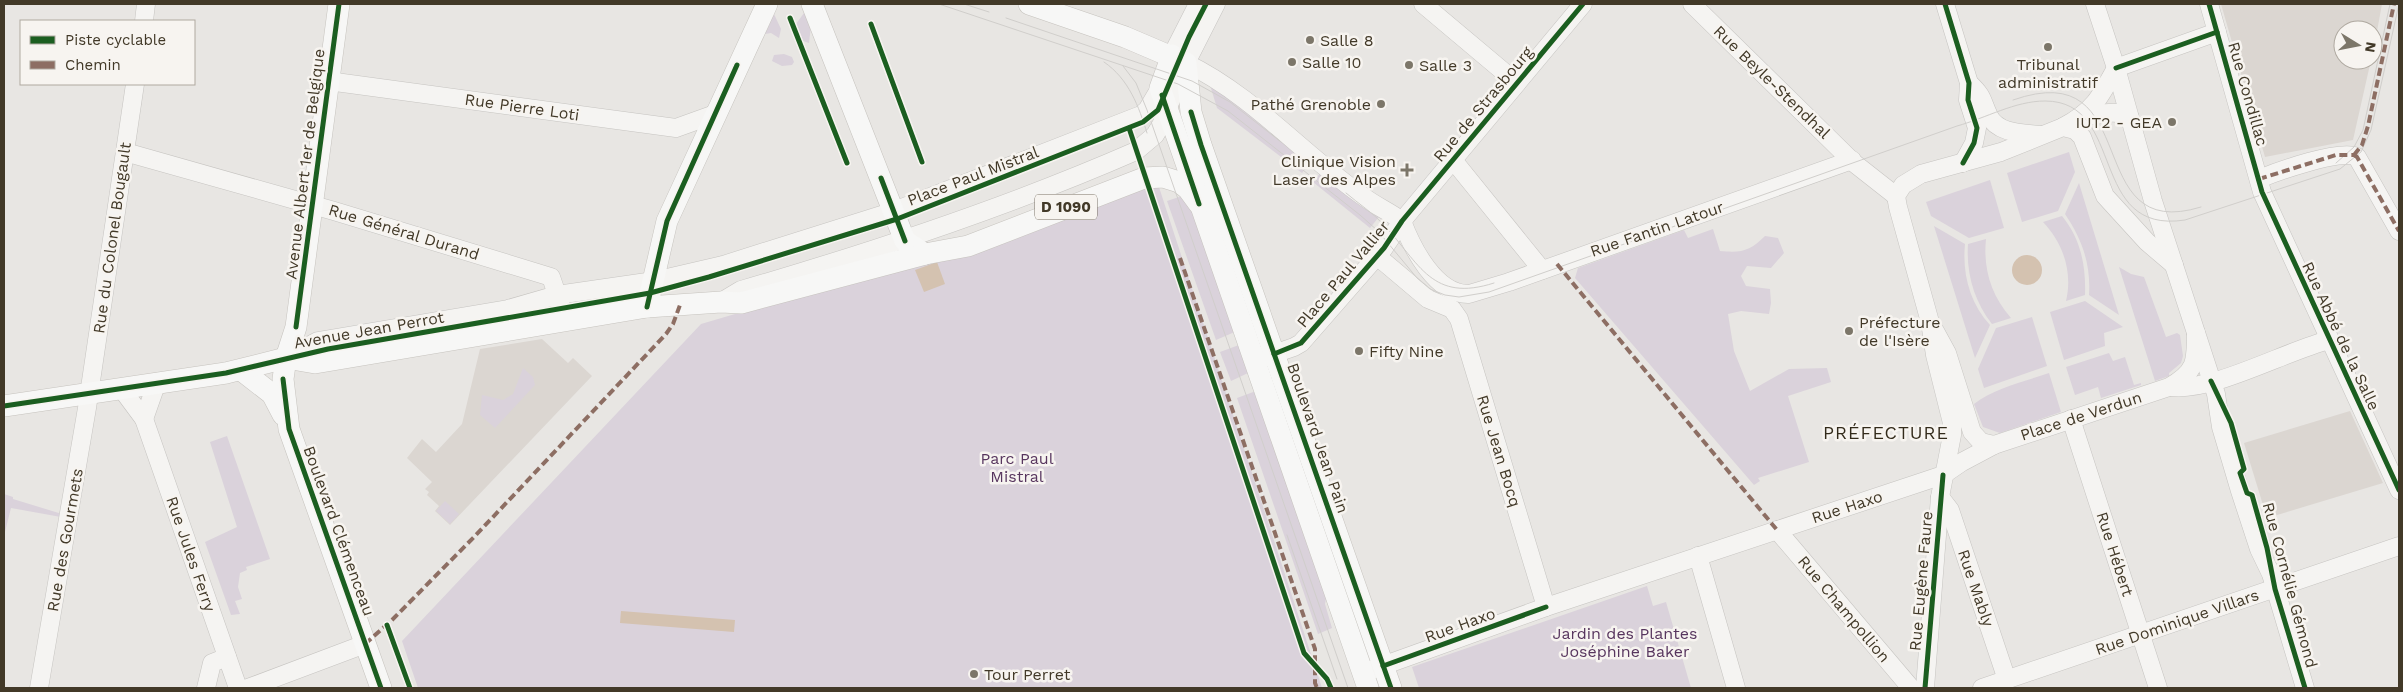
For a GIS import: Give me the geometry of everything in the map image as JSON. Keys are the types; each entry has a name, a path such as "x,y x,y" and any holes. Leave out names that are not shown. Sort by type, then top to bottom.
{"main road":[{"name":"Avenue Albert 1er de Belgique","path":"286,358 296,327 339,4"},
{"path":"767,4 667,221 647,307 721,302 741,303 924,254"},
{"path":"812,4 905,241 924,254"},
{"path":"1030,4 1179,59 1160,88"},
{"name":"Boulevard Jean Pain","path":"1179,59 1188,88 1197,131 1274,354 1371,675"},
{"name":"Boulevard Jean Pain","path":"1160,88 1198,204 1254,361 1371,675 1391,688"},
{"name":"D 1090","path":"924,254 968,246 1144,178 1163,177 1179,182 1198,204"},
{"name":"Avenue Jean Perrot","path":"4,406 241,370 286,358 315,363 647,307"},
{"name":"Boulevard Clémenceau","path":"286,358 282,380 289,429 381,688"},
{"path":"241,370 272,394 289,429"}],"street":[{"path":"144,20 146,4"},
{"path":"721,302 741,290 905,241 1084,174 1136,151 1155,135 1168,112 1179,59 1198,4"},
{"path":"1179,59 1216,4"},
{"path":"1423,4 1517,83"},
{"name":"Rue de Strasbourg","path":"1402,222 1583,4"},
{"name":"Rue Beyle-Stendhal","path":"1692,4 1852,160"},
{"path":"1945,4 1969,83 1968,100 1976,123 1977,134 1963,163"},
{"name":"Place de Verdun","path":"2095,4 2116,68 2153,201 2211,381 2184,388 2169,387"},
{"name":"Rue Condillac","path":"2209,4 2260,186"},
{"path":"2084,116 2103,93 2116,68 2217,32"},
{"path":"1179,59 1214,77 1240,94 1364,197 1402,222"},
{"name":"Rue Pierre Loti","path":"328,81 676,128 715,114"},
{"path":"1969,83 1982,96 1990,118 1994,123 2013,132 2043,135"},
{"name":"Rue du Colonel Bougault","path":"90,392 135,85"},
{"name":"Place Paul Mistral","path":"654,280 726,264 894,212 1141,115 1147,110 1160,88"},
{"path":"1896,196 1903,185 1921,174 2000,152 2063,127 2084,116 2110,112 2123,113 2130,118"},
{"path":"2063,127 2074,130 2082,137 2105,196 2147,242 2174,265"},
{"name":"Rue Général Durand","path":"125,152 312,205 551,277 566,321"},
{"path":"2260,186 2336,155 2354,154 2357,156 2399,232"},
{"path":"1454,160 1542,270"},
{"path":"1852,160 1896,196 1930,322 1935,355 1952,422 1952,435 1943,476"},
{"name":"Rue Fantin Latour","path":"1462,294 1509,282 1852,160"},
{"name":"Rue Abbé de la Salle","path":"2260,186 2399,490"},
{"name":"Place Paul Vallier","path":"1274,354 1301,343 1377,256 1402,222"},
{"name":"Place Paul Vallier","path":"1402,222 1409,240 1425,264 1448,289 1462,294"},
{"name":"Place Paul Vallier","path":"1377,256 1428,299 1441,304"},
{"name":"Avenue Jean Perrot","path":"286,358 318,341 508,309 557,295 654,280"},
{"name":"Rue Jean Bocq","path":"1441,304 1452,309 1459,318 1546,607"},
{"path":"1930,322 1947,353 1972,432 1981,442 1994,445"},
{"name":"Place de Verdun","path":"1943,476 1962,462 1994,445 2169,387 2184,379 2194,365 2196,333"},
{"path":"2211,381 2329,340"},
{"name":"Boulevard Jean Pain","path":"1254,361 1274,354"},
{"name":"Rue Cornélie Gémond","path":"2211,381 2216,394 2221,427 2240,491 2275,589 2305,688"},
{"path":"144,419 157,382"},
{"name":"Rue Jules Ferry","path":"121,388 144,419 238,688"},
{"name":"Rue des Gourmets","path":"39,688 90,392"},
{"name":"Rue Hébert","path":"2071,419 2158,688"},
{"name":"Rue Haxo","path":"1371,675 1546,607 1943,476"},
{"name":"Rue Eugène Faure","path":"1925,688 1943,476"},
{"name":"Rue Mably","path":"1940,497 1950,510 2007,680"},
{"name":"Rue Champollion","path":"1777,530 1911,688"},
{"name":"Rue Dominique Villars","path":"1982,688 2399,546"},
{"path":"1698,556 1736,688"},
{"path":"248,688 366,644"},
{"path":"206,688 212,663 227,657"}],"shaded area":[{"path":"2221,4 2382,4 2379,20 2333,20 2333,70 2369,70 2353,140 2265,157"},
{"path":"2027,255 2033,256 2041,264 2041,276 2033,284 2027,285 2021,284 2013,276 2012,270 2013,264 2021,256"},
{"path":"937,262 945,284 924,292 915,270"},
{"path":"542,339 568,363 573,358 592,376 450,525 435,511 439,506 427,495 429,492 425,489 432,482 407,458 422,439 436,452 462,424 480,349"},
{"path":"2350,411 2383,483 2267,518 2244,443"},
{"path":"621,611 735,620 734,632 620,623"}],"green space":[{"path":"804,13 811,26 809,43 803,41 796,24"},
{"path":"774,14 781,29 779,38 771,33 765,34"},
{"path":"784,54 792,57 794,62 792,65 782,66 772,61 774,55"},
{"path":"1210,85 1313,160 1302,173 1217,108"},
{"path":"2069,152 2075,172 2058,211 2022,222 2007,173"},
{"path":"1323,170 1382,213 1370,228 1313,182"},
{"path":"1990,180 2004,228 1969,238 1931,216 1926,202"},
{"path":"2079,183 2119,315 2089,295 2087,262 2081,242 2065,214"},
{"name":"Parc Paul Mistral","path":"1158,184 1322,688 418,688 402,641 701,324 927,258"},
{"path":"1182,196 1196,218 1237,331 1216,340 1167,201"},
{"path":"2062,216 2078,243 2083,263 2085,284 2085,295 2066,301 2068,279 2065,258 2056,239 2043,222"},
{"path":"1934,226 1965,244 1966,277 1969,288 1977,307 1990,325 1975,358"},
{"path":"1713,229 1720,251 1734,252 1745,250 1755,245 1765,236 1778,238 1784,253 1771,268 1747,266 1741,276 1746,286 1770,289 1771,303 1769,314 1741,311 1728,314 1734,351 1750,391 1789,369 1827,368 1831,382 1788,396 1809,462 1758,478 1760,481 1754,485 1575,278 1578,268 1684,230 1688,238"},
{"path":"1986,239 1986,261 1990,281 1998,300 2011,318 1992,324 1980,306 1972,286 1968,266 1968,244"},
{"path":"2119,267 2131,274 2144,277 2166,337 2177,333 2180,335 2183,356 2181,363 2169,373 2169,376 2155,381"},
{"path":"2085,301 2123,327 2104,333 2105,346 2064,360 2050,312"},
{"path":"2032,317 2047,366 1984,388 1978,369 1996,328"},
{"path":"1239,345 1248,373 1231,381 1220,352"},
{"path":"2109,353 2113,361 2125,357 2134,385 2141,383 2141,385 2101,398 2098,387 2075,395 2066,367"},
{"path":"523,368 533,377 535,385 495,428 480,415 482,395 503,400 513,394"},
{"path":"2049,373 2061,412 2000,433 1983,427 1974,404 2000,390"},
{"path":"1256,391 1327,593 1325,604 1332,628 1318,634 1237,398"},
{"path":"227,436 270,559 246,567 247,570 240,573 238,587 242,599 235,601 240,614 231,615 205,542 237,527 210,442"},
{"path":"4,494 13,497 13,499 62,514 61,517 11,508 4,536"},
{"path":"445,501 459,514 450,524 436,511"},
{"name":"Jardin des Plantes Joséphine Baker","path":"1647,586 1653,606 1666,602 1691,688 1419,688 1412,667"}],"tram line":[{"path":"939,4 1178,84 1228,111 1360,215 1378,231 1417,278 1430,289 1445,295 1459,297 1489,292 2001,110 2034,102 2045,101 2071,107 2088,122 2119,189 2133,208 2154,219 2185,220 2340,169 2361,152 2371,130 2399,4"},
{"path":"964,4 989,12"},
{"path":"2336,163 2354,147 2363,130 2390,4"},
{"path":"1006,18 1192,81 1230,102 1281,142"},
{"path":"1104,62 1113,69 1132,94 1147,133"},
{"path":"1123,66 1136,83 1147,110 1348,688"},
{"path":"2013,100 2055,93 2082,102 2099,123 2123,177 2139,200 2163,211 2201,207"},
{"path":"1346,193 1380,221 1418,266 1441,284 1456,288 1473,288 1494,283"},
{"path":"1287,535 1337,679"}],"marked path":[{"path":"2354,155 2362,145 2368,126 2394,4"},
{"path":"2259,179 2336,155 2354,155"},
{"path":"2354,155 2357,157 2399,231"},
{"path":"1180,258 1315,649 1315,683 1317,688"},
{"path":"1557,264 1777,530"},
{"path":"365,644 392,620 475,536 666,334 673,324 680,305"}],"cycle path":[{"path":"296,327 339,4"},
{"path":"4,406 226,373 328,349 650,293 709,277 897,219 1143,122 1158,110 1189,37 1206,4"},
{"path":"1274,354 1301,343 1384,248 1402,221 1583,4"},
{"path":"1945,4 1969,83 1968,100 1977,128 1974,143 1963,163"},
{"path":"2209,4 2262,192 2399,490"},
{"path":"790,18 847,163"},
{"path":"871,24 922,162"},
{"path":"2116,68 2217,32"},
{"path":"647,307 667,221 737,65"},
{"path":"1162,95 1199,204"},
{"path":"1191,112 1391,688"},
{"path":"1129,128 1304,653 1327,679 1331,688"},
{"path":"881,178 905,241"},
{"path":"283,379 289,429 381,688"},
{"path":"2211,381 2231,423 2244,469 2240,473 2247,493 2252,495 2267,548 2275,589 2305,688"},
{"path":"1925,688 1943,475"},
{"path":"1383,666 1546,607"},
{"path":"387,625 410,688"}],"place":[{"name":"Salle 8","path":"1310,40"},
{"name":"Tribunal administratif","path":"2048,47"},
{"name":"Salle 10","path":"1292,62"},
{"name":"Salle 3","path":"1409,65"},
{"name":"Pathé Grenoble","path":"1381,104"},
{"name":"IUT2 - GEA","path":"2172,122"},
{"name":"Clinique Vision Laser des Alpes","path":"1407,170"},
{"name":"Préfecture de l'Isère","path":"1849,331"},
{"name":"Fifty Nine","path":"1359,351"},
{"name":"Tour Perret","path":"974,674"}],"district":[{"name":"PRÉFECTURE","path":"1886,432"}]}
